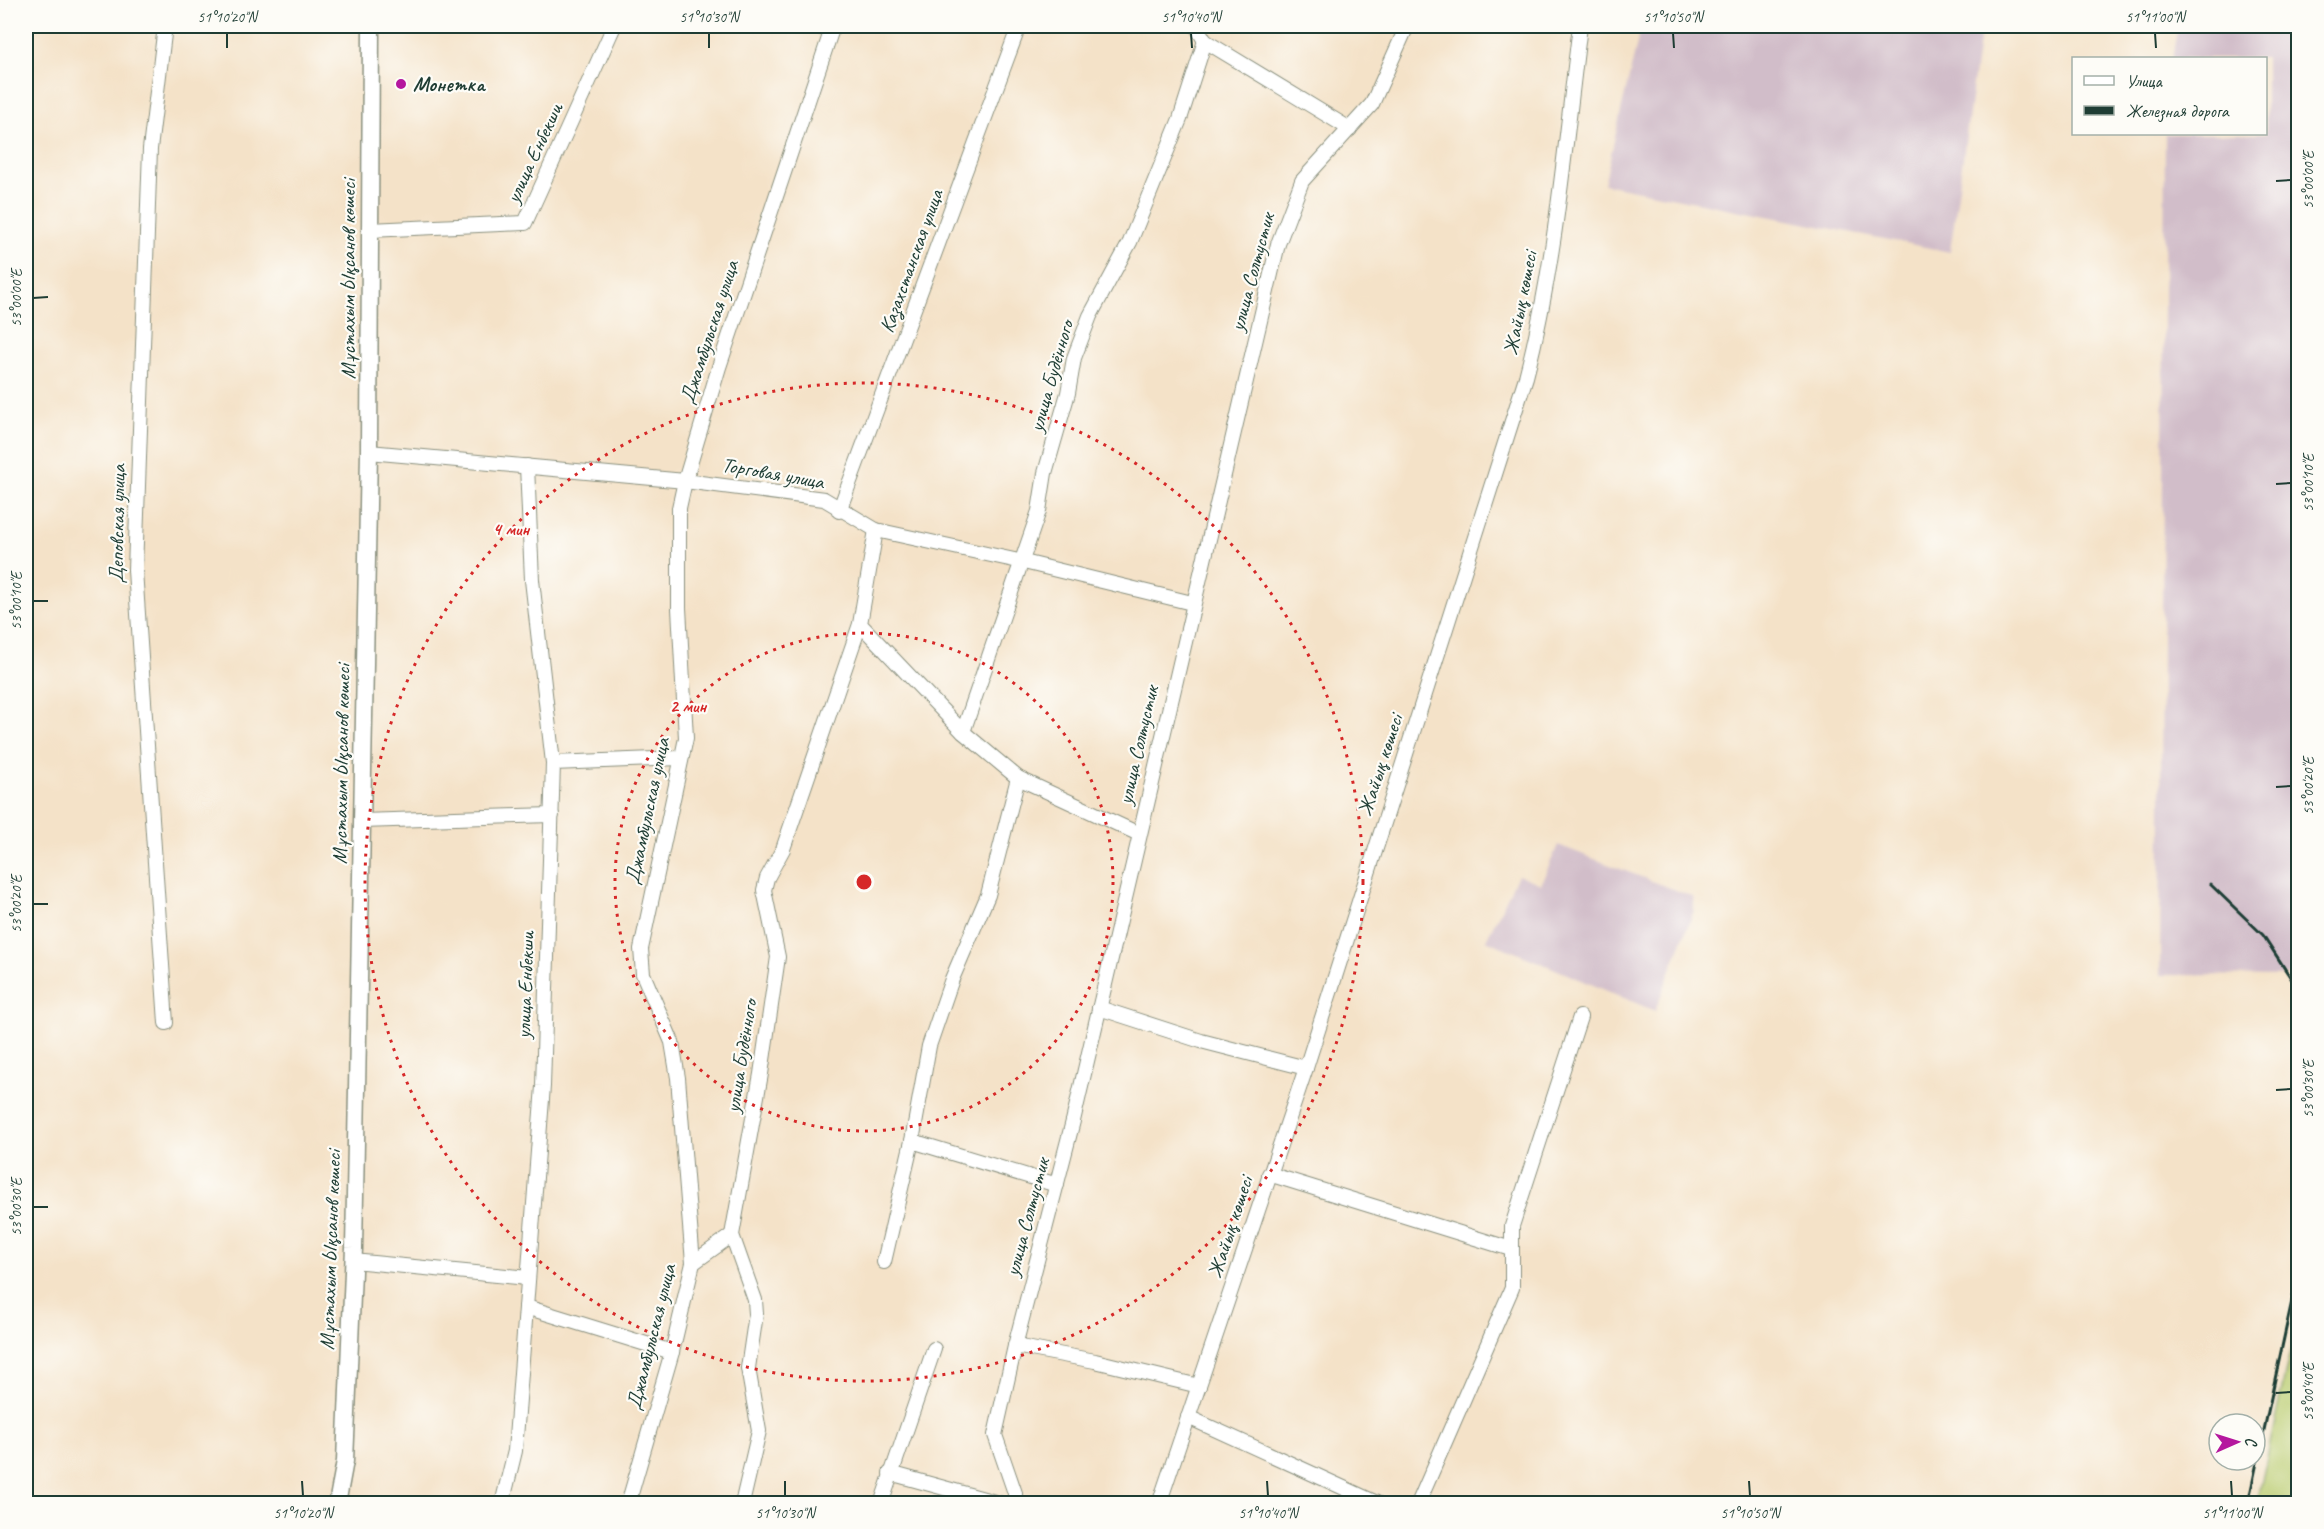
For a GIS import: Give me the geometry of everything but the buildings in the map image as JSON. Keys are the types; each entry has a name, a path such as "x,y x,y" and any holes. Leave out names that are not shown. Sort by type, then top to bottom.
{"main road":[{"name":"Мұстахым Ықсанов көшесі","path":"337,1503 345,1461 353,1260 369,452 371,26"}],"street":[{"name":"Деповская улица","path":"165,26 150,149 135,570 166,1023"},
{"name":"улица Енбекши","path":"370,230 525,223 614,26"},
{"path":"814,26 832,28"},
{"name":"Казахстанская улица","path":"839,511 1019,26"},
{"path":"1196,26 1205,41 1350,129"},
{"name":"улица Солтустик","path":"1015,1503 1015,1493 995,1435 1015,1346 1057,1185 1278,244 1302,181 1372,104 1407,26"},
{"name":"Жайық көшесі","path":"1159,1503 1306,1068 1526,377 1549,272 1580,26"},
{"name":"Джамбульская улица","path":"628,1503 672,1352 693,1263 678,1078 672,1042 643,974 641,949 686,738 679,608 680,508 685,481 719,367 832,28"},
{"name":"улица Будённого","path":"963,732 1039,512 1045,473 1068,393 1074,358 1090,316 1130,242 1180,119 1205,41"},
{"name":"Торговая улица","path":"369,452 685,481 824,499 839,511 876,530 1023,562 1192,603"},
{"name":"улица Енбекши","path":"502,1503 515,1451 543,1086 552,815 553,763 532,580 527,466"},
{"name":"улица Будённого","path":"742,1503 759,1431 748,1368 756,1314 755,1300 732,1235 761,1074 778,957 764,890 767,878 783,849 860,624 876,530"},
{"path":"860,624 963,732 1018,778 1139,834"},
{"path":"553,763 680,758"},
{"path":"884,1262 912,1141 929,1046 952,979 988,895 1018,778"},
{"path":"362,821 552,815"},
{"path":"1099,1008 1201,1041 1306,1068"},
{"path":"1418,1503 1512,1288 1512,1226 1580,1017"},
{"path":"912,1141 1057,1185"},
{"path":"1269,1174 1511,1249"},
{"path":"693,1263 732,1235"},
{"path":"353,1260 528,1278"},
{"path":"526,1307 672,1352"},
{"path":"1015,1346 1095,1361 1199,1386"},
{"path":"880,1503 934,1349"},
{"path":"1188,1417 1379,1503"},
{"path":"890,1473 1002,1503"}],"shaded area":[{"path":"1641,26 1981,26 1950,252 1604,184"},
{"path":"2178,26 2298,26 2298,976 2160,975 2165,135 2267,135 2267,57 2172,57"},
{"path":"1558,845 1693,897 1694,910 1655,1011 1486,940 1518,875 1541,884"}],"green space":[{"path":"2298,1315 2298,1503 2257,1503 2264,1472 2267,1472 2267,1457"}],"railway":[{"path":"2210,884 2263,935 2298,989"},
{"path":"2248,1504 2298,1273"}],"place":[{"name":"Монетка","path":"401,84"}]}
